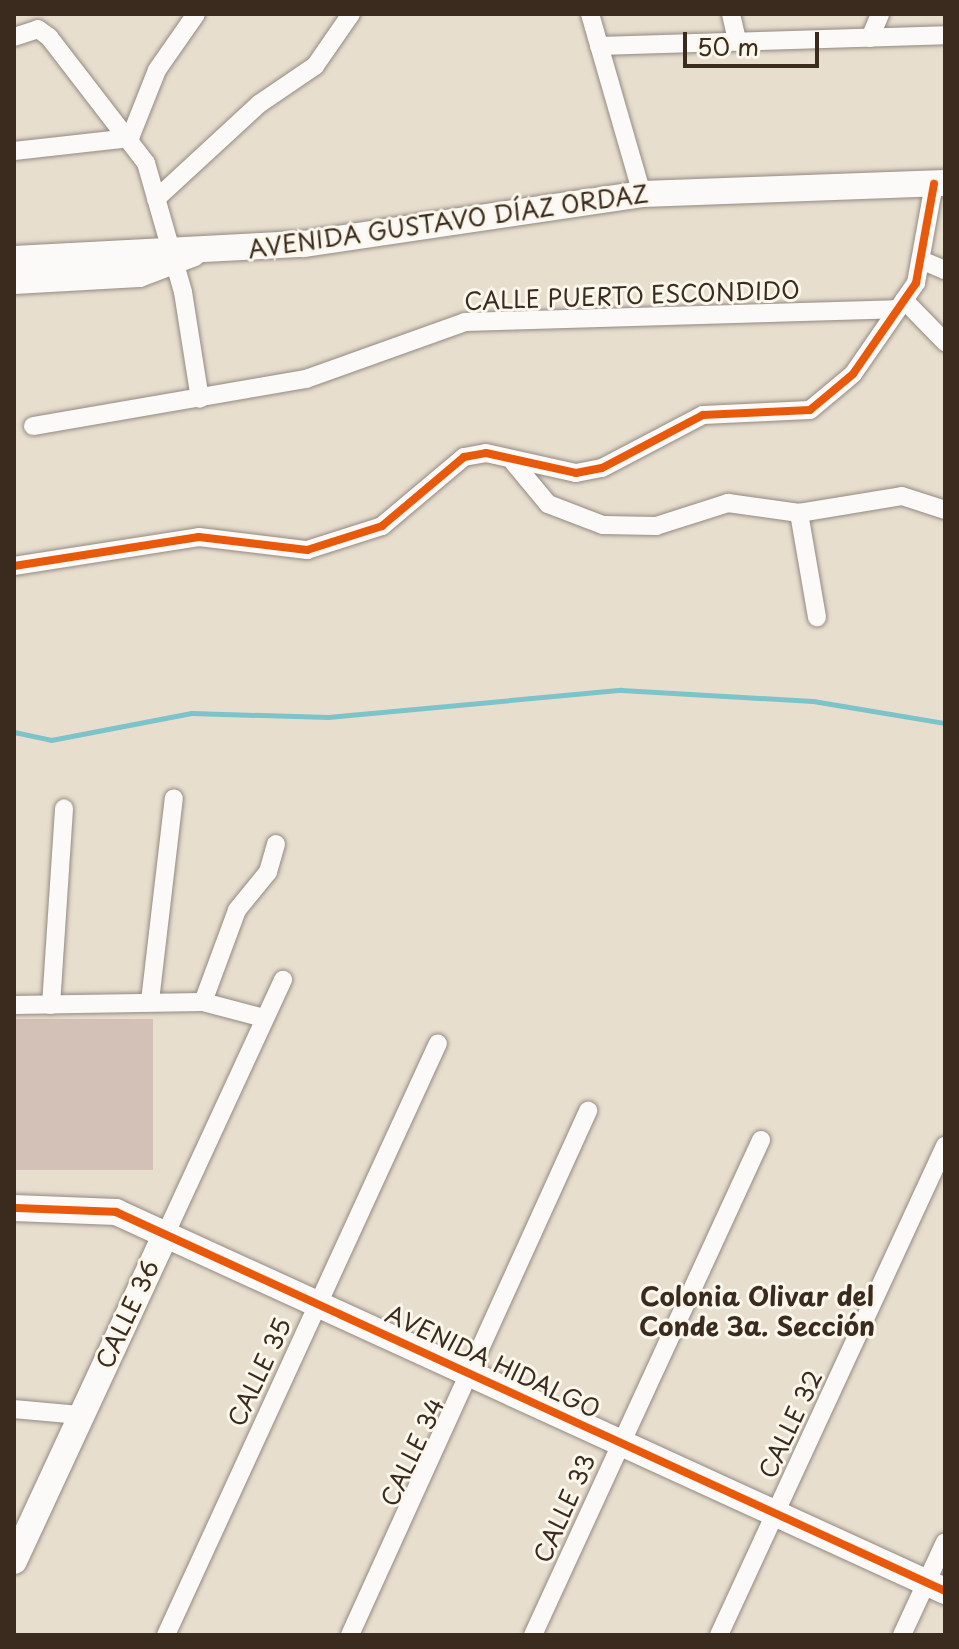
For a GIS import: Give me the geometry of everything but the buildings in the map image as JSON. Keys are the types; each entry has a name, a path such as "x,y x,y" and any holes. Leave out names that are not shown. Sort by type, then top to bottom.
{"street":[{"path":"130,138 157,70 196,14"},
{"path":"156,199 259,104 315,66 351,14"},
{"path":"590,14 642,194"},
{"path":"731,14 737,39"},
{"path":"870,38 880,14"},
{"path":"14,37 38,29 49,37 130,138 180,256 200,399"},
{"path":"599,46 737,39 945,35"},
{"path":"14,151 130,138"},
{"path":"14,566 199,537 307,550 382,526 464,457 486,453 514,463 576,473 602,468 703,415 810,410 853,374 900,305 921,260 940,184"},
{"name":"AVENIDA GUSTAVO DÍAZ ORDAZ","path":"14,281 180,256 362,237 642,194 940,184"},
{"name":"AVENIDA GUSTAVO DÍAZ ORDAZ","path":"14,259 180,256"},
{"path":"921,260 945,270"},
{"path":"900,305 945,342"},
{"name":"CALLE PUERTO ESCONDIDO","path":"33,426 306,379 465,322 900,305"},
{"path":"514,463 548,504 603,525 656,526 728,503 799,513 902,496 945,510"},
{"path":"799,513 817,617"},
{"path":"150,1001 174,798"},
{"path":"51,1005 64,808"},
{"path":"203,1002 237,910 268,872 276,844"},
{"name":"CALLE 36","path":"14,1561 283,980"},
{"path":"14,1005 203,1002 264,1018"},
{"name":"CALLE 35","path":"166,1635 438,1043"},
{"name":"CALLE 34","path":"350,1635 588,1111"},
{"name":"CALLE 33","path":"533,1635 761,1140"},
{"name":"CALLE 32","path":"719,1635 945,1146"},
{"name":"AVENIDA HIDALGO","path":"14,1208 97,1209 166,1233 936,1587"},
{"path":"14,1409 79,1415"},
{"path":"902,1635 936,1587 945,1542"}],"waterway":[{"path":"14,732 51,740 191,713 328,717 621,690 813,701 945,723"}],"cycle path":[{"path":"14,566 199,537 307,550 382,526 464,457 486,453 576,473 602,468 703,415 810,410 853,374 916,283 934,184"},
{"path":"14,1208 116,1212 945,1591"}],"district":[{"name":"Colonia Olivar del Conde 3a. Sección","path":"757,1311"}]}
